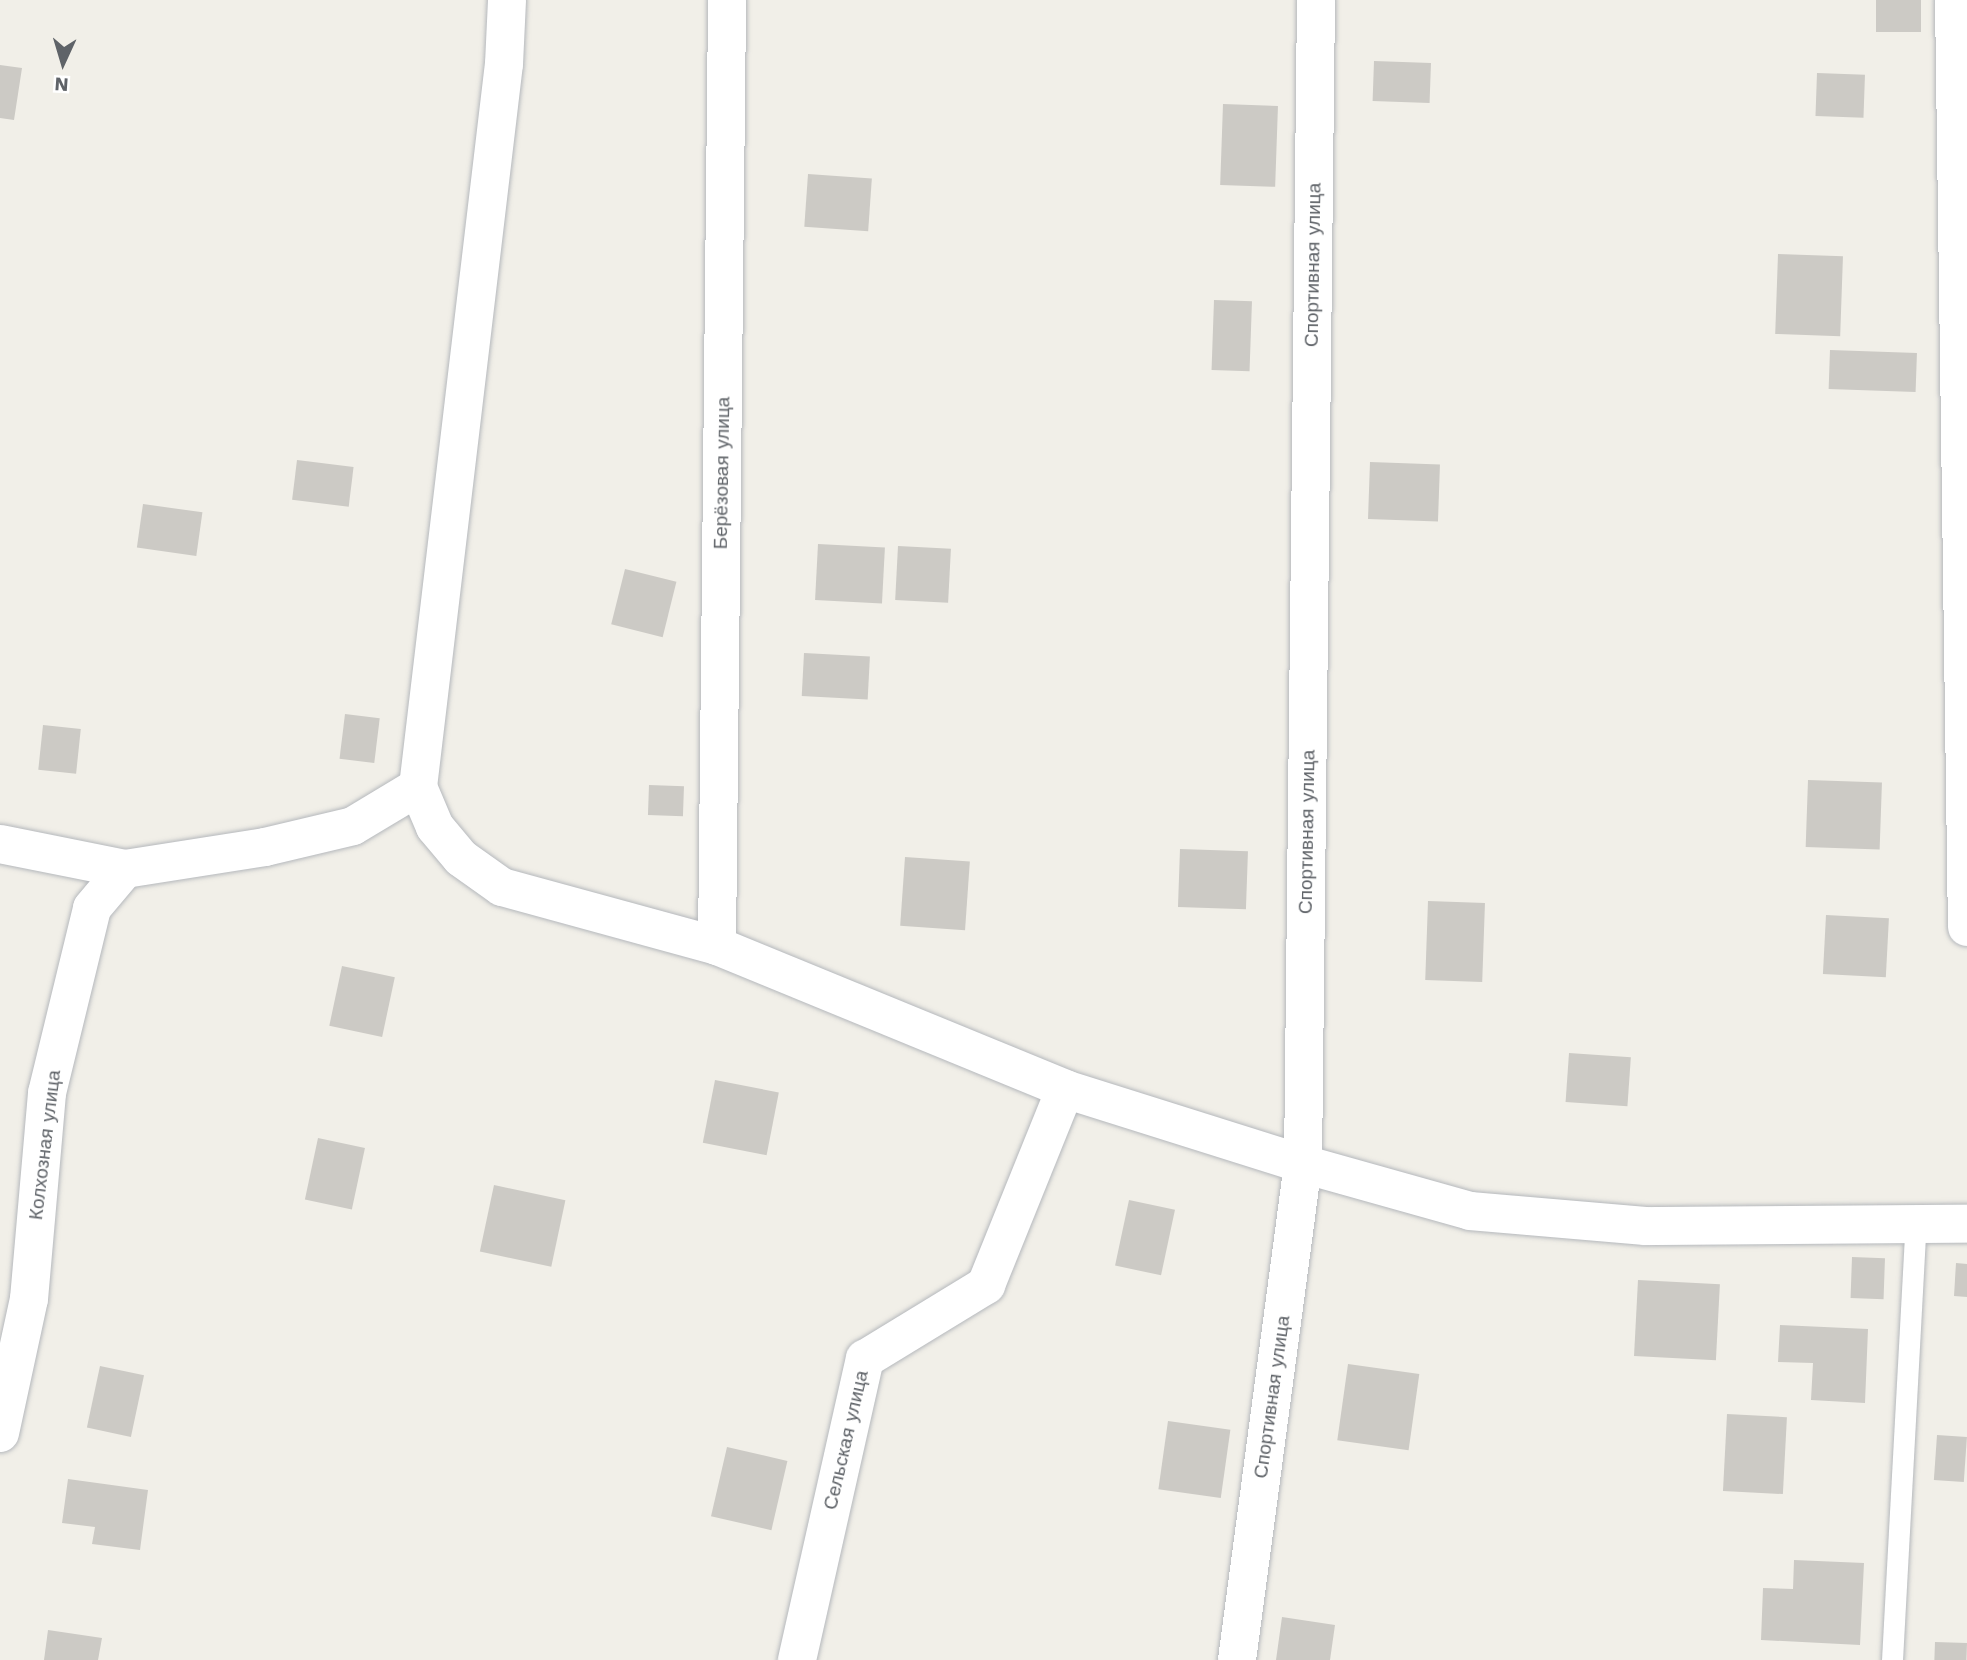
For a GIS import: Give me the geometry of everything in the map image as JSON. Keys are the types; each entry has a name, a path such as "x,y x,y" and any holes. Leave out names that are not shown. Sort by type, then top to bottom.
{"street":[{"path":"507,0 504,64 418,787 435,827 461,858 502,887 717,946 1065,1089 1303,1164 1470,1211 1645,1226 1967,1224"},
{"name":"Берёзовая улица","path":"717,946 727,0"},
{"name":"Спортивная улица","path":"1237,1660 1303,1164 1316,0"},
{"path":"1954,0 1967,927"},
{"path":"0,844 125,869 265,847 353,826 418,787"},
{"name":"Колхозная улица","path":"0,1433 29,1299 47,1093 92,908 125,869"},
{"name":"Сельская улица","path":"797,1660 865,1359 986,1285 1065,1089"}],"lane":[{"path":"1892,1660 1916,1223"}],"building":[{"path":"1876,0 1921,0 1921,32 1876,32"},
{"path":"1374,61 1431,63 1430,103 1373,101"},
{"path":"0,65 22,68 14,120 0,118"},
{"path":"1817,73 1865,75 1863,118 1815,116"},
{"path":"1223,104 1278,106 1275,187 1220,185"},
{"path":"808,174 872,178 868,231 804,227"},
{"path":"1778,254 1843,256 1840,336 1775,334"},
{"path":"1214,300 1252,301 1250,371 1212,370"},
{"path":"1830,350 1917,353 1916,392 1829,389"},
{"path":"297,460 354,467 349,507 292,500"},
{"path":"1370,462 1440,464 1438,521 1368,519"},
{"path":"143,504 202,512 196,556 137,548"},
{"path":"818,544 885,548 882,603 815,600"},
{"path":"898,546 951,549 948,603 895,600"},
{"path":"625,569 676,582 663,637 611,624"},
{"path":"804,653 870,656 868,699 802,696"},
{"path":"345,714 380,718 374,763 340,759"},
{"path":"43,725 81,729 76,774 38,770"},
{"path":"1808,780 1882,783 1880,850 1806,847"},
{"path":"649,785 684,786 683,816 648,815"},
{"path":"1180,849 1248,851 1246,909 1178,907"},
{"path":"905,857 970,862 965,930 900,926"},
{"path":"1428,901 1485,903 1482,982 1425,980"},
{"path":"1826,915 1889,918 1886,977 1823,974"},
{"path":"342,966 395,977 382,1037 329,1026"},
{"path":"1569,1053 1631,1057 1627,1106 1566,1102"},
{"path":"715,1080 779,1092 767,1155 703,1143"},
{"path":"318,1138 365,1148 352,1210 305,1200"},
{"path":"494,1185 565,1200 551,1267 480,1252"},
{"path":"1129,1200 1175,1210 1161,1275 1115,1266"},
{"path":"1852,1257 1885,1258 1884,1299 1851,1298"},
{"path":"1956,1263 1967,1264 1967,1297 1954,1296"},
{"path":"1638,1280 1720,1284 1716,1360 1634,1356"},
{"path":"1780,1325 1868,1329 1865,1403 1811,1400 1813,1363 1778,1362"},
{"path":"1348,1364 1419,1374 1409,1450 1337,1440"},
{"path":"100,1366 144,1375 131,1437 87,1428"},
{"path":"1727,1414 1787,1417 1783,1494 1723,1491"},
{"path":"1168,1421 1230,1430 1221,1498 1158,1489"},
{"path":"1937,1435 1967,1437 1964,1482 1934,1480"},
{"path":"727,1447 787,1461 771,1530 711,1516"},
{"path":"68,1479 148,1490 140,1550 92,1544 95,1527 62,1523"},
{"path":"1794,1560 1864,1563 1860,1645 1761,1640 1763,1588 1793,1589"},
{"path":"1282,1617 1335,1625 1330,1660 1276,1660"},
{"path":"48,1630 102,1638 98,1660 44,1660"},
{"path":"1935,1642 1967,1643 1966,1660 1934,1660"}]}
